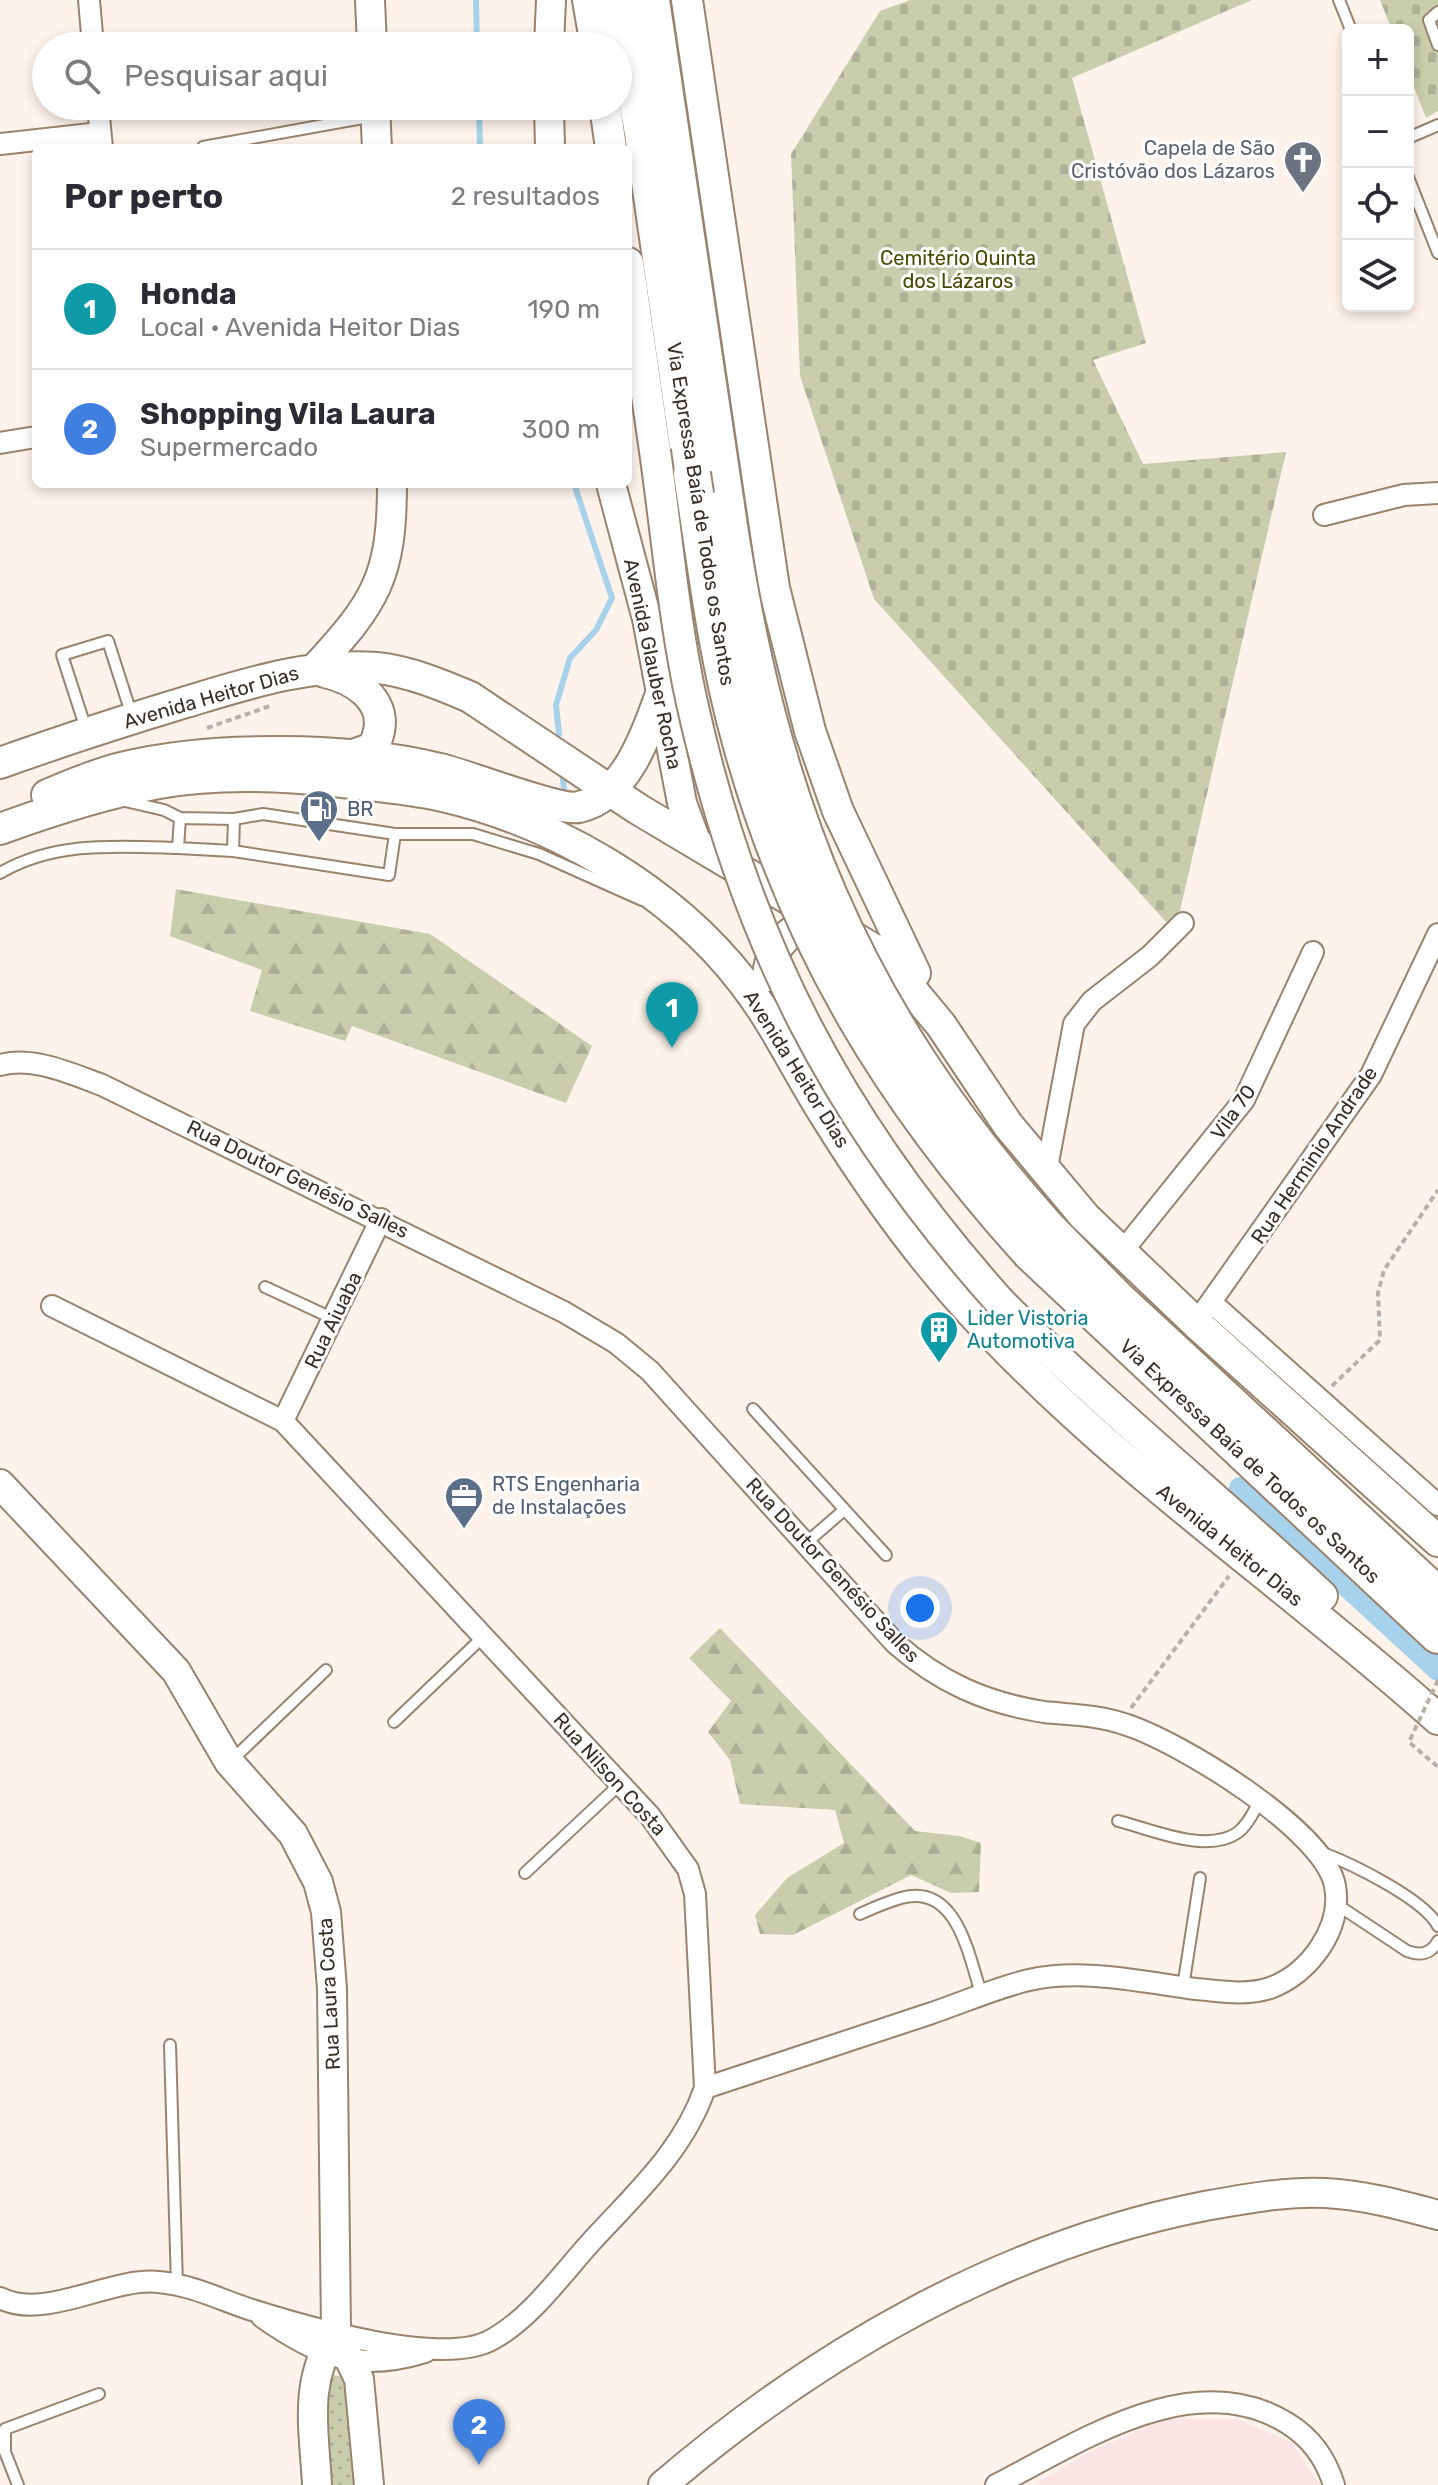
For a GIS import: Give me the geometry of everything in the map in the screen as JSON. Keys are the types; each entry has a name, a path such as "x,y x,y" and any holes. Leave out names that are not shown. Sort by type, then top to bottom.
{"highway":[{"name":"Via Expressa Baía de Todos os Santos","path":"620,0 620,32"},
{"name":"Via Expressa Baía de Todos os Santos","path":"651,0 748,641 771,734 798,822 829,901 869,982 923,1071 991,1166 1040,1242 1438,1635"},
{"name":"Via Expressa Baía de Todos os Santos","path":"625,120 630,144"},
{"name":"Via Expressa Baía de Todos os Santos","path":"632,156 692,474 718,644 740,740 768,831 801,914 890,1077 968,1184 1117,1299 1438,1596"}],"main road":[{"path":"588,0 594,32"},
{"path":"687,0 774,588 794,671 838,811 870,885 941,1025"},
{"name":"Via Expressa Baía de Todos os Santos","path":"612,144 617,120"},
{"name":"Via Expressa Baía de Todos os Santos","path":"632,291 691,699 724,828 766,943 820,1055 857,1118 937,1232 1001,1303"},
{"path":"314,669 354,682 368,693 379,715 376,742 369,749 347,757"},
{"name":"Avenida Heitor Dias","path":"0,763 133,718 272,677 314,669 382,669 443,685 499,715 610,791 883,955 941,1025 1008,1125 1046,1173 1121,1253 1204,1313 1438,1541"},
{"path":"0,826 48,794 120,768 212,755 271,753 347,757 435,767 576,808 602,798 610,791 642,741 661,694"},
{"name":"Avenida Heitor Dias","path":"0,826 162,783 273,776 441,796 486,808 576,847 621,873 672,910 734,972 773,1027 870,1184 954,1293 1000,1342 1110,1446 1435,1716"},
{"path":"773,1027 767,993 769,964 778,945 792,930 826,918"},
{"name":"Avenida Heitor Dias","path":"1001,1303 1105,1403 1221,1503 1325,1599 1435,1716"}],"street":[{"path":"89,0 92,32"},
{"path":"370,0 371,32"},
{"path":"550,32 551,0"},
{"path":"0,144 101,140 99,120"},
{"path":"375,120 377,144"},
{"path":"0,443 32,438"},
{"path":"314,669 374,596 387,563 392,488"},
{"name":"Avenida Glauber Rocha","path":"612,488 647,619 682,803 697,844"},
{"path":"1324,515 1404,495 1438,493"},
{"path":"1046,1173 1074,1024 1092,1001 1150,956 1183,923"},
{"name":"Rua Herminio Andrade","path":"1204,1313 1371,1075 1438,934"},
{"name":"Vila 70","path":"1121,1253 1244,1100 1313,952"},
{"name":"Rua Doutor Genésio Salles","path":"0,1065 34,1065 66,1071 102,1085 509,1282 616,1343 650,1371 895,1643 920,1665 950,1684 1009,1705 1120,1722 1175,1745 1303,1834 1330,1869 1336,1904"},
{"name":"Rua Aiuaba","path":"283,1421 381,1219"},
{"name":"Rua Nilson Costa","path":"0,2298 23,2306 138,2283 177,2285 252,2310 329,2342 430,2350 474,2348 492,2340 522,2317 666,2160 697,2113 705,2088 695,1894 688,1869 672,1843 283,1421 260,1406 52,1306"},
{"path":"1204,1313 1319,1398 1438,1505"},
{"name":"Rua Laura Costa","path":"0,1484 176,1671 229,1762 300,1844 318,1882 326,1912 332,1989 329,2342 312,2390 317,2485"},
{"path":"705,2088 1029,1980 1062,1976 1246,1992 1269,1988 1290,1977 1322,1944 1336,1904"},
{"path":"663,2485 734,2425 859,2344 956,2293 1098,2233 1163,2214 1282,2195 1323,2193 1367,2197 1438,2215"},
{"name":"Rua Laura Costa","path":"329,2342 352,2360 361,2397 369,2485"},
{"name":"Rua Nilson Costa","path":"352,2360 388,2362 430,2350"},
{"path":"1003,2484 1131,2418 1168,2407 1210,2403 1246,2406 1273,2414 1297,2429 1317,2449 1334,2485"}],"lane":[{"path":"1339,0 1349,24"},
{"path":"1438,12 1429,20 1438,45"},
{"path":"217,144 332,120"},
{"path":"1414,135 1438,125"},
{"path":"1414,192 1438,253"},
{"path":"88,733 62,655 108,641 133,718"},
{"path":"103,797 164,810 180,818 234,819 263,814 395,834 442,832 504,841 628,896 672,910"},
{"path":"178,848 180,818"},
{"path":"233,851 234,819"},
{"path":"0,873 29,859 70,849 110,846 233,851 389,875 395,834"},
{"path":"265,1287 334,1319"},
{"path":"753,1409 886,1555"},
{"path":"806,1543 844,1510"},
{"path":"394,1722 484,1636"},
{"path":"229,1762 326,1670"},
{"path":"525,1873 620,1784"},
{"path":"1118,1821 1197,1840 1219,1840 1237,1833 1259,1802"},
{"path":"1318,1851 1371,1875 1430,1915 1438,1926"},
{"path":"1183,1987 1200,1878"},
{"path":"860,1914 902,1897 938,1901 951,1913 958,1927 982,1996"},
{"path":"1336,1904 1407,1951 1418,1955 1430,1952 1438,1941"},
{"path":"170,2045 177,2285"},
{"path":"18,2485 5,2452 5,2429 99,2394"}],"path":[{"path":"1319,1398 1380,1340 1378,1293 1384,1270 1438,1190"},
{"path":"1120,1722 1244,1556"},
{"path":"1438,1680 1409,1742 1438,1767"}],"shaded area":[{"path":"1166,2419 1237,2419 1291,2442 1320,2485 1034,2485 1089,2452"}],"green space":[{"name":"Cemitério Quinta dos Lázaros","path":"910,0 1252,0 1072,78 1146,343 1093,360 1143,464 1286,452 1175,932 874,599 800,376 791,154 880,11"},
{"path":"1380,0 1438,0 1438,111 1426,118 1414,87 1414,24 1390,24"},
{"path":"176,889 430,934 592,1046 566,1103 352,1026 345,1041 250,1011 262,970 170,936"},
{"path":"720,1628 915,1831 960,1836 981,1843 979,1892 951,1893 911,1875 793,1935 760,1934 755,1915 787,1878 844,1843 835,1810 740,1804 730,1760 708,1732 731,1701 689,1658"},
{"path":"334,2375 347,2378 357,2485 328,2485 325,2385"}],"waterway":[{"path":"476,0 477,32"},
{"path":"479,120 480,144"},
{"path":"559,734 556,705 570,658 596,630 612,598 575,488"},
{"path":"563,780 564,788"},
{"path":"1240,1488 1438,1670"}],"place":[{"name":"Capela de São Cristóvão dos Lázaros","path":"1303,194"},
{"name":"BR","path":"319,843"},
{"name":"Honda","path":"672,1048"},
{"name":"Lider Vistoria Automotiva","path":"939,1364"},
{"name":"RTS Engenharia de Instalações","path":"464,1530"},
{"name":"Shopping Vila Laura","path":"479,2465"}]}
